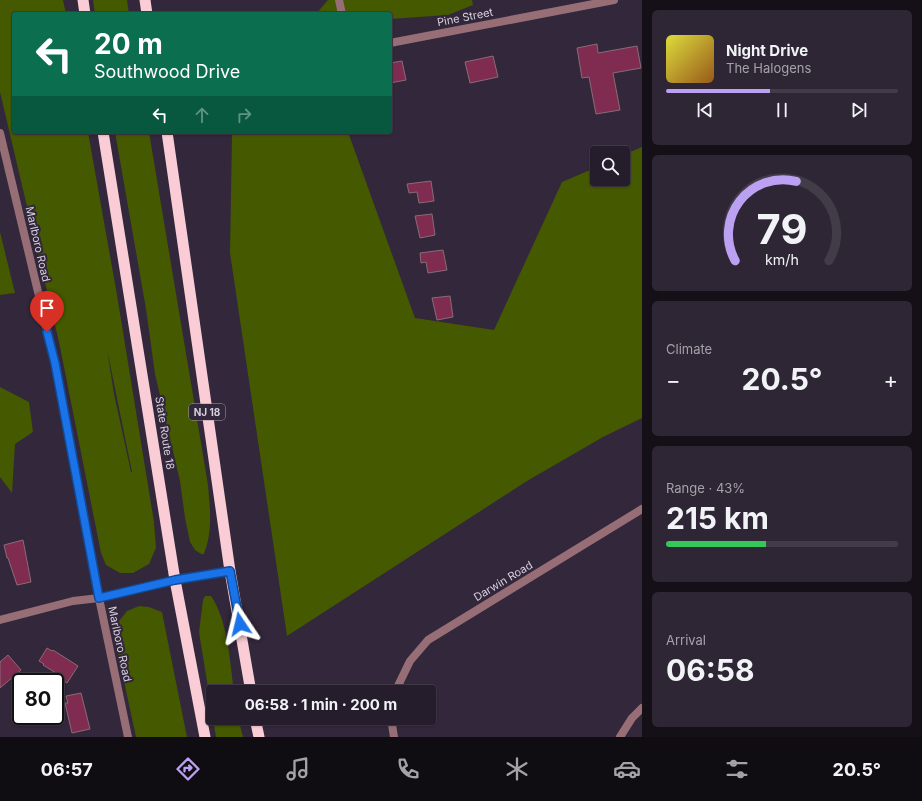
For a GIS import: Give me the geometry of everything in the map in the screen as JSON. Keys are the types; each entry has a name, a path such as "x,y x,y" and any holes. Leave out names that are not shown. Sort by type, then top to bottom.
{"highway":[{"path":"83,0 85,12"},
{"path":"145,0 147,12"},
{"name":"State Route 18","path":"103,134 175,580 205,737"},
{"name":"NJ 18","path":"167,134 230,571 250,685"},
{"path":"257,725 259,737"}],"street":[{"path":"339,0 342,12"},
{"name":"Pine Street","path":"392,43 614,0"},
{"name":"Marlboro Road","path":"0,133 55,363 99,598 128,737"},
{"name":"Darwin Road","path":"398,685 410,661 428,640 642,509"},
{"path":"0,620 73,601 99,598 175,580 230,571"},
{"path":"620,737 632,718 642,708"},
{"path":"393,725 394,737"}],"green space":[{"path":"0,0 63,0 66,12 12,12 12,134 88,134 117,295 154,522 156,548 149,564 133,573 120,573 106,565 101,553 59,342 0,92","holes":["107,349 132,472 114,394"]},
{"path":"93,0 127,0 129,12 95,12"},
{"path":"328,0 472,0 473,5 448,15 392,19 392,12 318,12"},
{"path":"115,134 149,134 208,485 210,528 204,554 201,554 195,550 190,542 180,481 155,374 146,309"},
{"path":"232,134 349,134 415,318 494,330 562,182 590,170 590,186 630,186 630,152 642,147 642,418 603,437 527,481 287,636 230,253"},
{"path":"0,232 15,293 0,295"},
{"path":"0,387 29,402 33,432 15,444 12,493 0,477"},
{"path":"205,596 211,596 221,617 225,629 233,685 208,685 199,632 203,600"},
{"path":"139,606 149,607 162,612 187,737 136,737 115,635 119,621 127,611"},
{"path":"214,725 240,725 243,737 216,737"}],"building":[{"path":"597,44 598,53 637,46 641,68 613,73 620,110 596,114 589,77 582,78 577,48"},
{"path":"493,56 498,77 470,83 465,62"},
{"path":"402,61 406,80 392,83 392,63"},
{"path":"431,181 434,201 419,203 417,192 409,193 407,184"},
{"path":"432,214 435,235 420,238 415,216"},
{"path":"443,250 447,270 428,273 426,262 421,263 420,253"},
{"path":"450,296 453,317 437,320 432,298"},
{"path":"23,540 31,582 17,585 4,545"},
{"path":"47,648 52,651 53,650 78,666 67,683 64,681 64,673 56,673 39,661"},
{"path":"8,655 21,670 18,673 12,673 12,678 0,688 0,662"},
{"path":"81,693 90,729 72,733 65,703 68,703 66,696"}],"route":[{"path":"47,332 55,363 99,598 175,580 230,571 240,624"}]}
